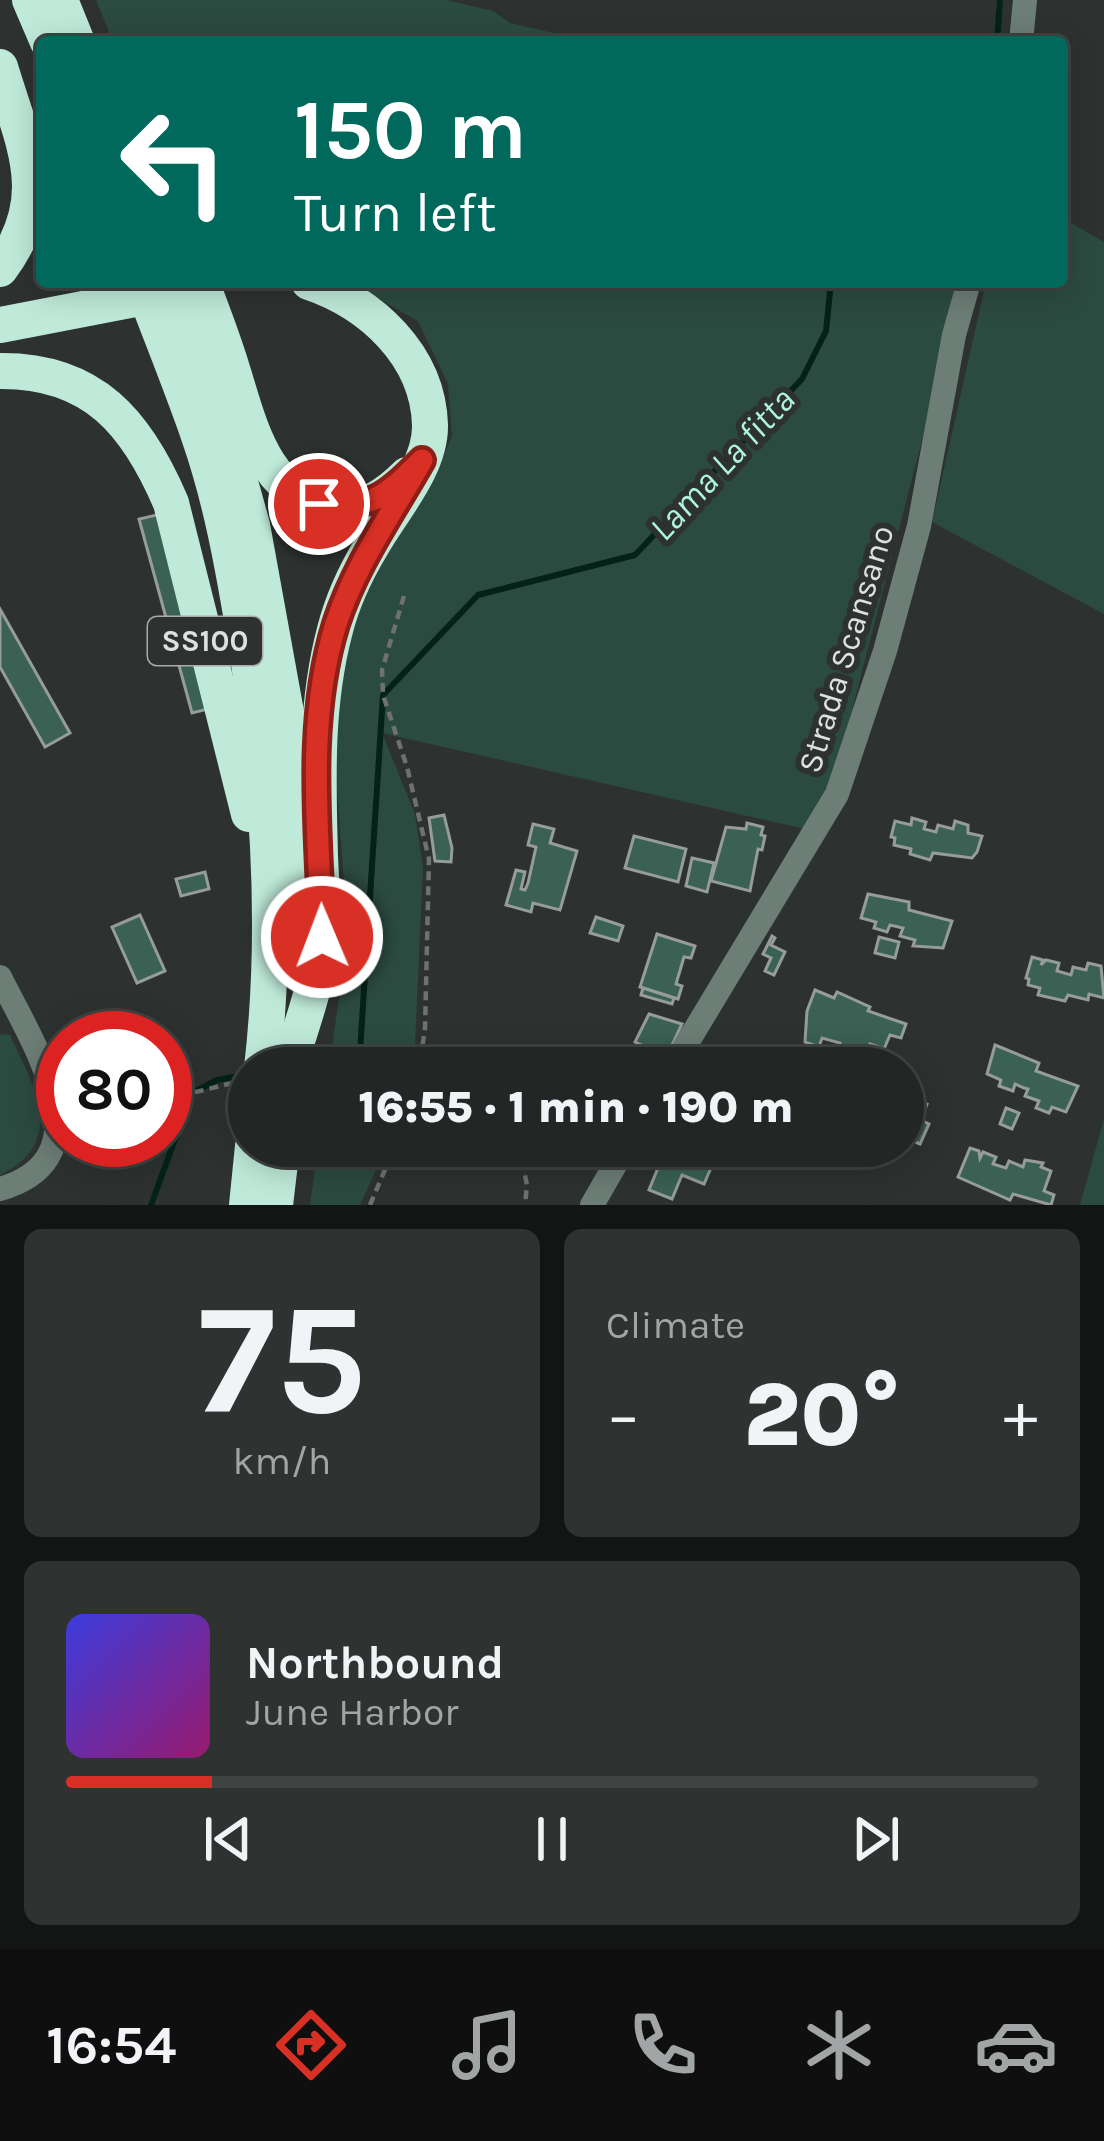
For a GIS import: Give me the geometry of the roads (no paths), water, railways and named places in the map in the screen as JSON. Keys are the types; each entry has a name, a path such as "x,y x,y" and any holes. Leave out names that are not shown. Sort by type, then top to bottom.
{"highway":[{"path":"30,0 45,36"},
{"path":"60,0 75,36"},
{"path":"0,68 33,177 24,230 0,269"},
{"name":"SS100","path":"147,288 192,334 256,446 289,490 319,504 352,508 387,495 422,460"},
{"name":"SS100","path":"174,288 218,403 253,525 295,762 283,1047"},
{"path":"0,326 191,288"},
{"name":"SS100","path":"200,288 192,334 200,438 224,523 258,714 283,1047"},
{"path":"284,1047 310,1000 322,937 318,742 323,675 353,581 422,460 430,430 426,392 412,361 366,310 326,288"},
{"name":"SS100","path":"0,371 39,373 104,402 128,424 152,459 171,503 248,811 258,969 283,1047"},
{"path":"247,1205 252,1167"},
{"path":"275,1205 280,1167"}],"street":[{"path":"1022,36 1025,0"},
{"name":"Strada Scansano","path":"685,1047 836,794 885,651 920,526 954,335 967,288"},
{"path":"0,977 47,1074 58,1125 52,1151 37,1173 7,1193"},
{"path":"592,1205 614,1167"}],"waterway":[{"name":"Lama La fitta","path":"997,36 1000,0"},
{"name":"Lama La fitta","path":"360,1047 383,695 478,595 635,555 802,379 826,331 830,288"},
{"path":"151,1205 192,1093 228,1078"}]}
